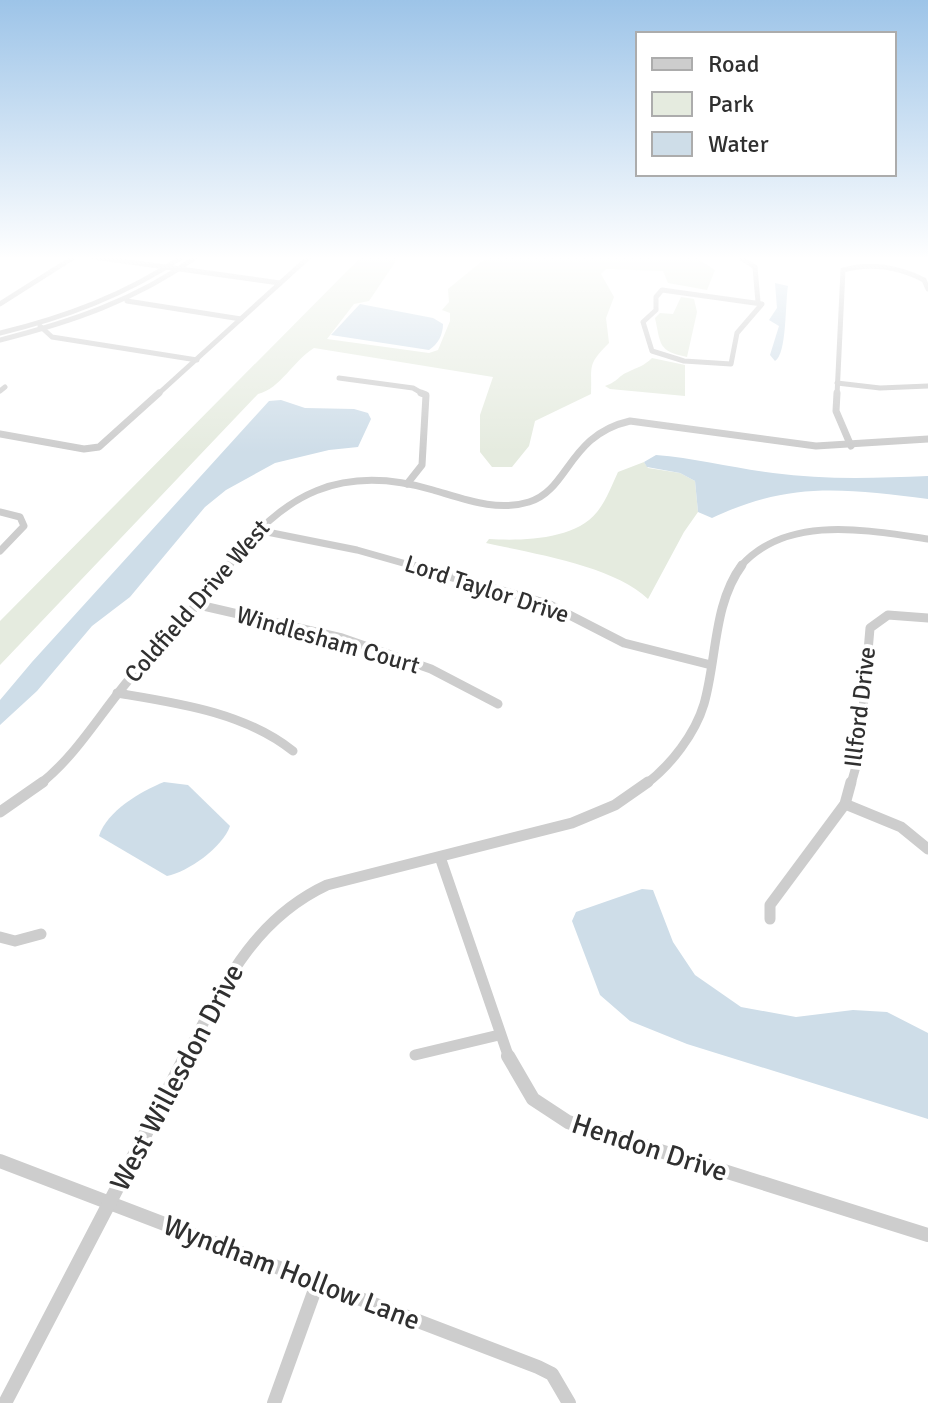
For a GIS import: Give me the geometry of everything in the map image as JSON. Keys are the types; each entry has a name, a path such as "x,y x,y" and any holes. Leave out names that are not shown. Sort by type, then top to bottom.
{"street":[{"path":"40,327 52,322"},
{"path":"2,337 55,322"},
{"path":"0,434 75,448 92,448 105,443 237,322"},
{"path":"643,322 652,351 684,361 731,364 737,333 748,322"},
{"path":"839,322 837,419 851,446"},
{"path":"40,327 52,337 197,360"},
{"path":"339,378 406,386 421,390 426,395 422,465 407,484"},
{"path":"837,383 880,388 928,386"},
{"name":"Coldfield Drive West","path":"0,812 58,769 117,693 199,605 257,530 279,508 308,493 363,482 407,484 497,506 531,502 548,491 589,436 606,426 630,421 792,444 851,446 928,439"},
{"path":"0,512 23,520 24,526 0,551"},
{"name":"West Willesdon Drive","path":"5,1403 233,967 267,921 327,885 561,827 616,804 655,777 686,738 704,705 728,598 739,568 767,544 796,534 833,529 928,539"},
{"name":"Lord Taylor Drive","path":"257,530 357,550 534,600 560,608 624,643 711,665"},
{"name":"Windlesham Court","path":"199,605 342,638 431,669 498,704"},
{"name":"Illford Drive","path":"770,919 770,905 845,804 859,756 870,628 888,615 928,618"},
{"path":"117,693 246,723 282,739 293,751"},
{"path":"845,804 895,824 928,849"},
{"name":"Hendon Drive","path":"440,857 499,1035 524,1089 546,1110 568,1122 928,1235"},
{"path":"0,937 15,941 41,934"},
{"path":"415,1055 499,1035"},
{"name":"Wyndham Hollow Lane","path":"0,1161 318,1281 552,1374 569,1403"},
{"path":"274,1403 318,1281"}],"green space":[{"path":"296,322 340,322 327,339 429,353 438,350 449,322 607,322 609,343 592,366 591,394 535,421 529,446 512,467 492,467 480,452 480,415 493,377 314,348 273,386 258,394 0,665 0,621"},
{"path":"656,322 695,322 687,357 666,349 658,335"},
{"path":"652,358 685,365 685,396 605,386 644,365"},
{"path":"644,462 648,468 680,473 695,481 698,512 648,599 594,569 486,543 489,539 547,537 575,528 597,512 618,472"}],"water":[{"path":"343,322 443,324 441,335 429,350 331,335"},
{"path":"773,322 785,322 782,349 775,361 770,355 779,326"},
{"path":"281,400 305,408 354,409 368,413 371,419 358,447 329,450 275,463 226,490 205,507 130,597 92,626 37,691 0,725 0,700 32,662 269,401"},
{"path":"656,455 812,477 928,476 928,499 844,491 793,493 740,506 712,518 698,512 695,481 680,473 647,467 644,462"},
{"path":"164,782 188,785 230,826 220,842 204,857 167,876 99,836 117,810 135,796"},
{"path":"642,889 653,890 673,942 695,975 741,1007 796,1017 853,1010 887,1012 928,1033 928,1119 687,1044 630,1021 600,995 572,921 576,912"}]}
